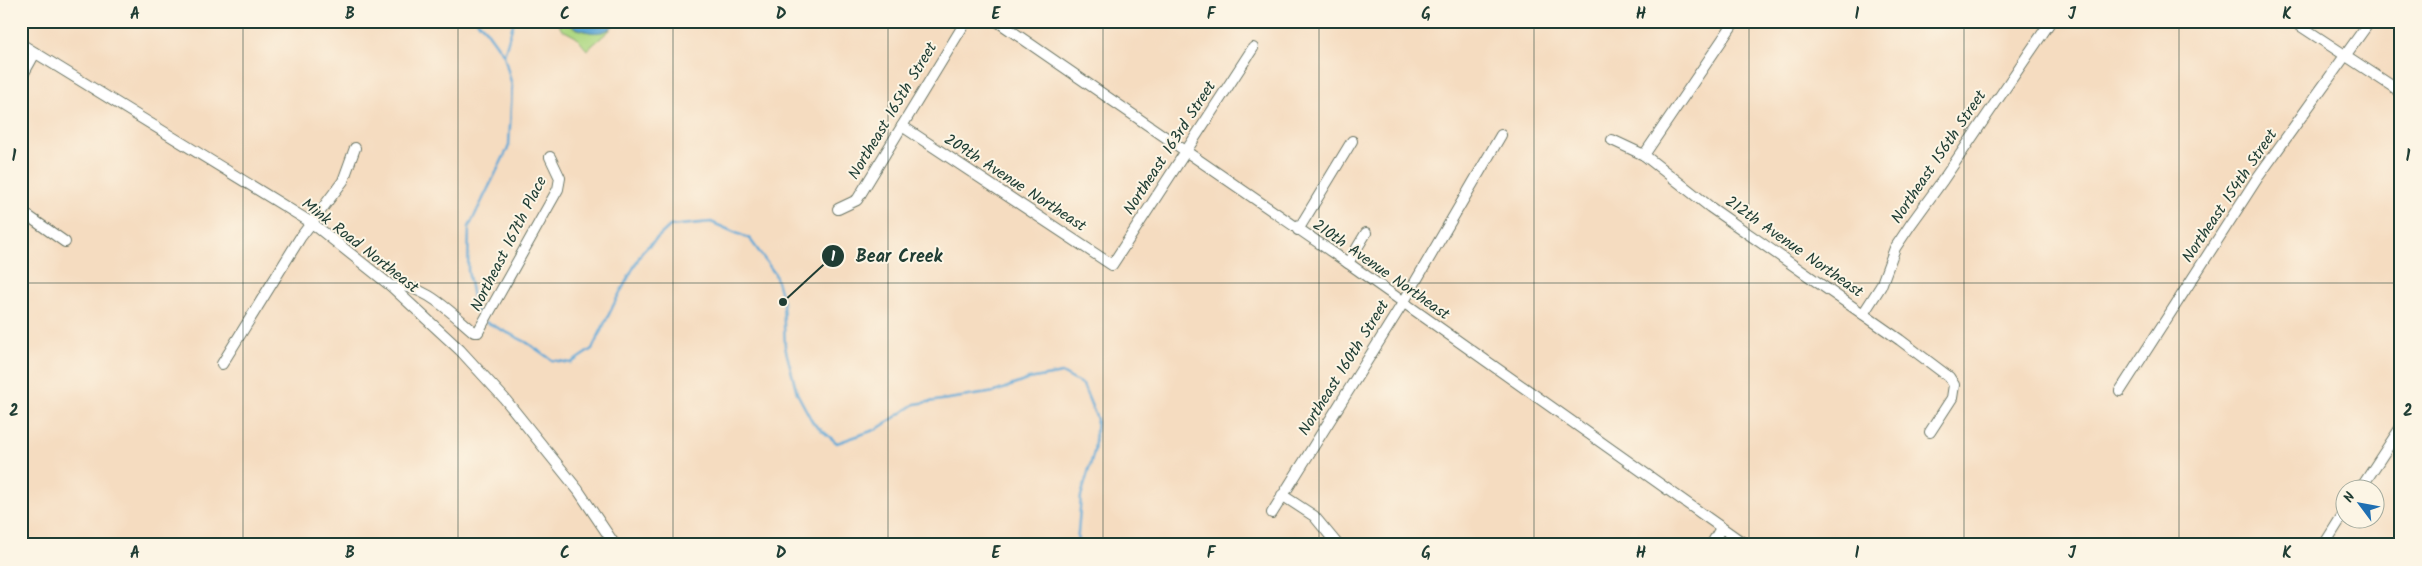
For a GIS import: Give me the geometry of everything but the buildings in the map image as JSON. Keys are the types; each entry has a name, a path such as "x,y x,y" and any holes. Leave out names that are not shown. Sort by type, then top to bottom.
{"street":[{"name":"Northeast 165th Street","path":"838,208 857,200 966,21"},
{"name":"210th Avenue Northeast","path":"997,21 1348,263 1746,545"},
{"path":"1644,155 1735,21"},
{"name":"Northeast 156th Street","path":"1863,314 1881,286 1895,248 2051,21"},
{"path":"2293,21 2401,92"},
{"name":"Northeast 154th Street","path":"2120,391 2258,177 2344,54 2354,46 2370,21"},
{"name":"Mink Road Northeast","path":"21,44 312,223 391,286 460,350 510,404 578,490 615,545"},
{"name":"Northeast 163rd Street","path":"1112,265 1254,48"},
{"path":"21,78 36,53"},
{"name":"209th Avenue Northeast","path":"902,126 1112,265"},
{"name":"Northeast 160th Street","path":"1272,512 1402,303 1501,135"},
{"name":"212th Avenue Northeast","path":"1612,140 1644,155 1710,207 1949,377 1954,385 1952,398 1930,432"},
{"path":"1298,230 1352,141"},
{"path":"222,364 312,223 342,181 355,148"},
{"name":"Northeast 167th Place","path":"391,286 403,285 414,288 435,300 474,332 482,329 558,188 560,178 550,157"},
{"path":"21,211 65,242"},
{"path":"1348,263 1366,233"},
{"path":"2368,478 2401,427"},
{"path":"1282,495 1314,516 1338,545"},
{"path":"1711,545 1721,528"},
{"path":"2324,545 2335,528"}],"green space":[{"path":"567,23 572,27 588,32 611,29 587,50 576,37 561,29 559,24"}],"water":[{"path":"558,21 613,21 613,26 602,32 590,32 578,29 568,23 559,24"}],"waterway":[{"path":"477,21 504,55 512,86 509,146 469,227 468,270 475,309 482,318"},
{"path":"504,55 514,21"},
{"path":"486,322 526,342 552,360 571,363 592,349 642,252 670,226 711,222 750,239 775,274 783,302 785,347 797,393 813,423 837,443 877,429 915,404 995,392 1029,379 1062,373 1083,385 1097,419 1094,452 1081,496 1077,545"}],"place":[{"name":"Bear Creek","path":"783,302"}]}
